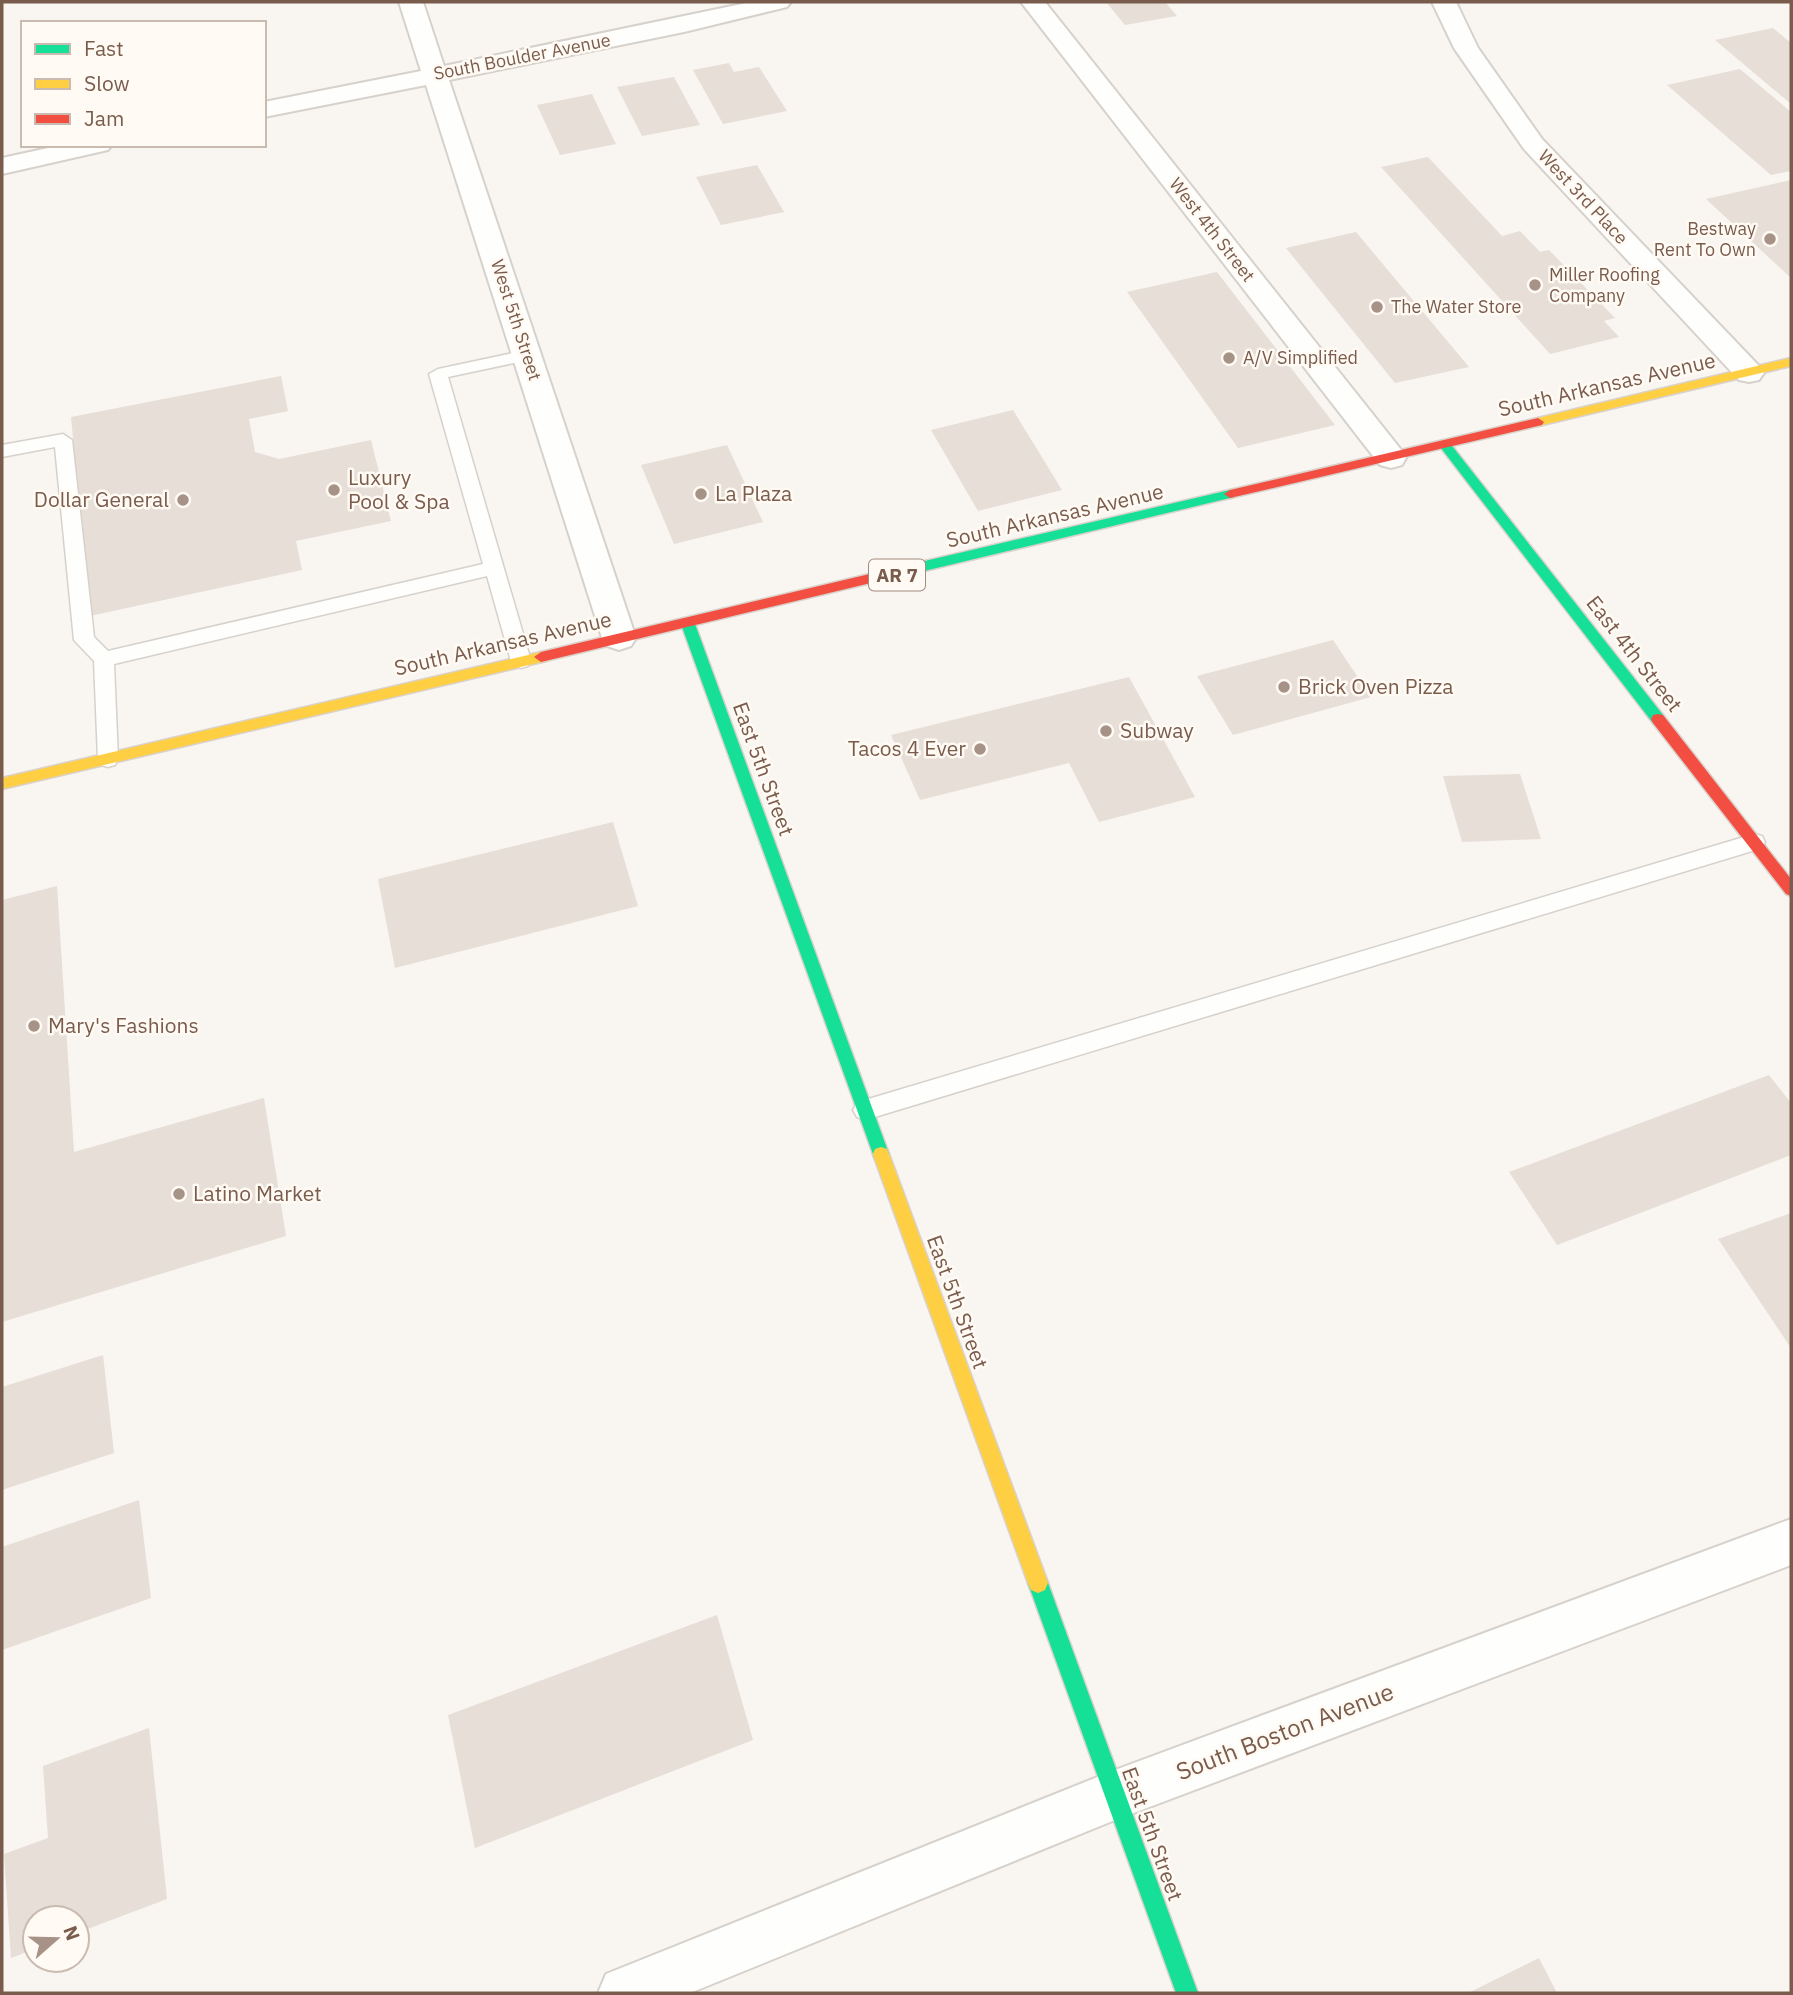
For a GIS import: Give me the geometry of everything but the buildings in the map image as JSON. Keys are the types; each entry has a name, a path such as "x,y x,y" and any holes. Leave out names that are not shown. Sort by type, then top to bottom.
{"main road":[{"name":"South Arkansas Avenue","path":"2,784 1791,362"},
{"name":"East 4th Street","path":"1445,445 1791,890"},
{"name":"East 5th Street","path":"688,624 1187,1993"}],"street":[{"name":"West 5th Street","path":"411,2 619,638"},
{"name":"South Boulder Avenue","path":"266,110 684,25 779,2"},
{"name":"West 4th Street","path":"1033,2 1391,457"},
{"name":"West 3rd Place","path":"1444,2 1466,48 1533,144 1749,373"},
{"path":"2,166 90,147"},
{"name":"South Boston Avenue","path":"625,1993 1115,1795 1791,1542"}],"lane":[{"path":"521,661 438,374 527,355"},
{"path":"2,450 64,440 84,640 104,659 108,759"},
{"path":"104,659 494,568"},
{"path":"865,1110 1754,842"}],"traffic: fast":[{"path":"1445,445 1658,719"},
{"path":"895,573 1230,494"},
{"path":"688,624 881,1154"},
{"path":"1038,1583 1187,1993"}],"traffic: slow":[{"path":"1538,422 1791,362"},
{"path":"2,784 541,657"},
{"path":"881,1154 1038,1583"}],"traffic: jam":[{"path":"1230,494 1538,422"},
{"path":"541,657 895,573"},
{"path":"1658,719 1791,890"}],"place":[{"name":"Bestway Rent To Own","path":"1770,239"},
{"name":"Miller Roofing Company","path":"1535,285"},
{"name":"The Water Store","path":"1377,307"},
{"name":"A/V Simplified","path":"1229,358"},
{"name":"Luxury Pool & Spa","path":"334,490"},
{"name":"La Plaza","path":"701,494"},
{"name":"Dollar General","path":"183,500"},
{"name":"Brick Oven Pizza","path":"1284,687"},
{"name":"Subway","path":"1106,731"},
{"name":"Tacos 4 Ever","path":"980,749"},
{"name":"Mary's Fashions","path":"34,1026"},
{"name":"Latino Market","path":"179,1194"}]}
